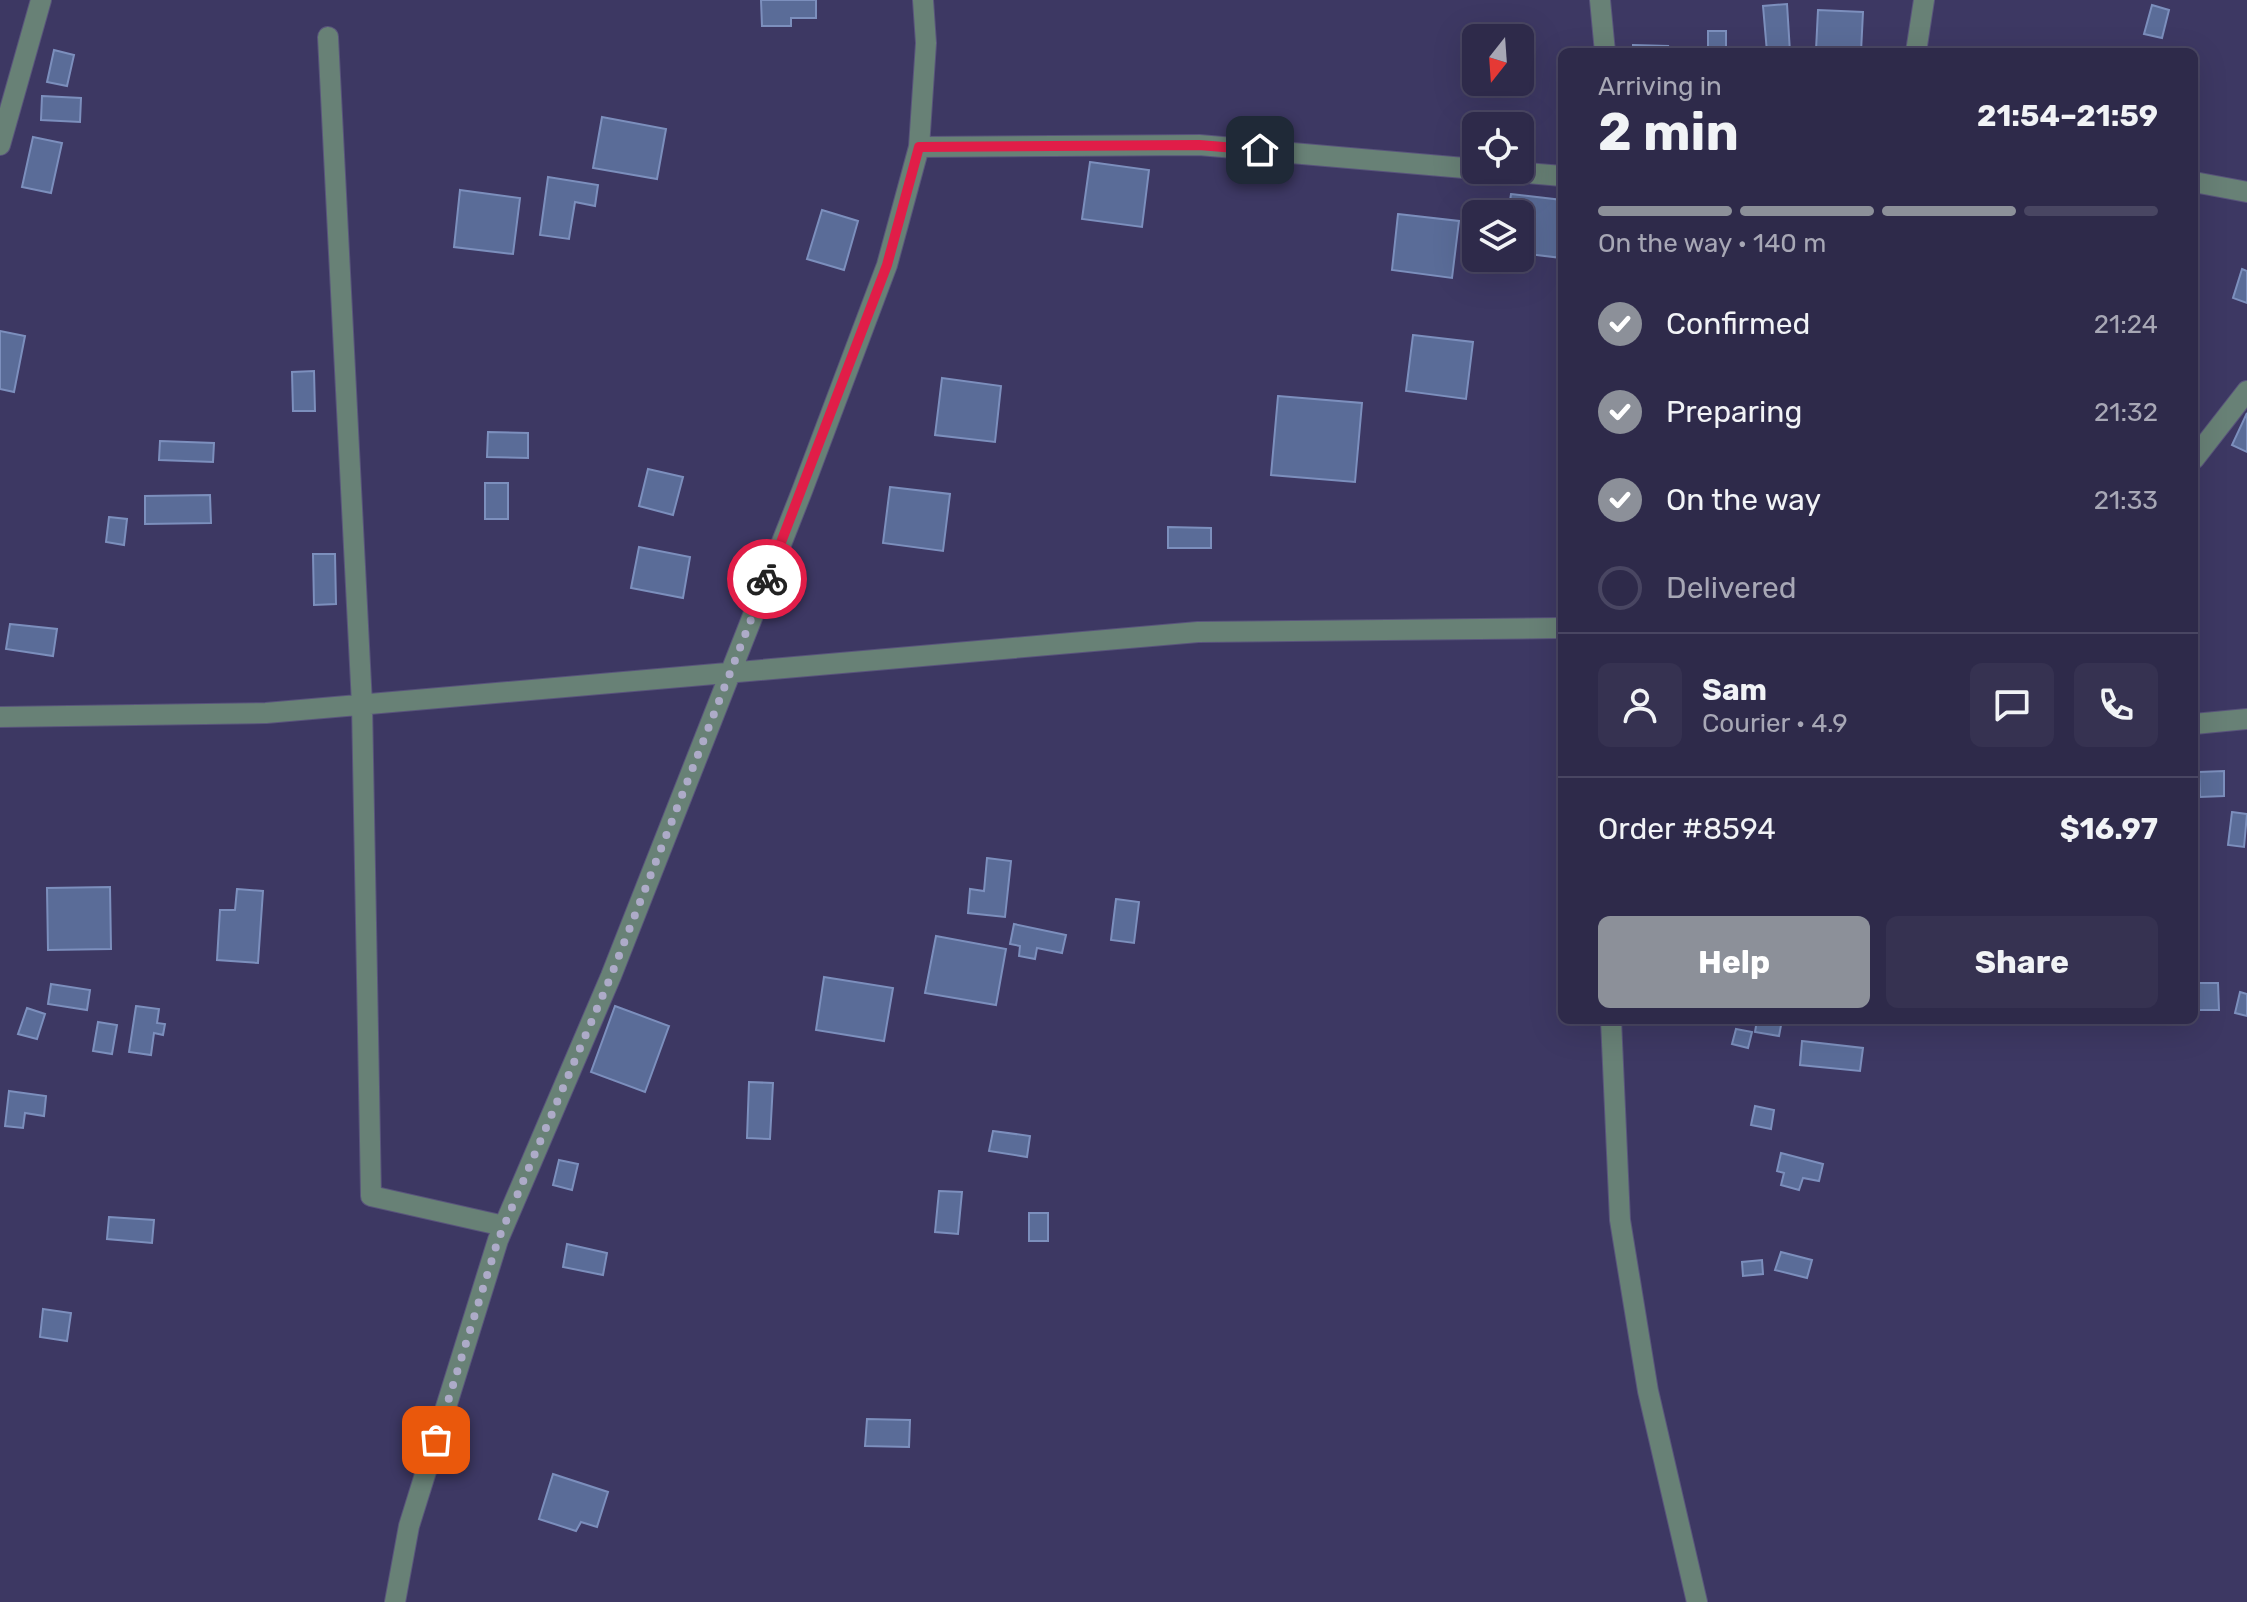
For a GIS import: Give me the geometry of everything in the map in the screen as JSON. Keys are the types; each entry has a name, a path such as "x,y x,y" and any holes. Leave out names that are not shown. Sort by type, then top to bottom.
{"street":[{"path":"0,145 41,0"},
{"path":"395,1602 409,1526 504,1226 611,976 887,265 919,147 926,43 923,0"},
{"path":"1600,0 1605,48"},
{"path":"1917,48 1924,0"},
{"path":"328,37 362,704 371,1196 504,1226"},
{"path":"919,147 1199,145 1462,168"},
{"path":"1534,174 1558,176"},
{"path":"2198,183 2247,192"},
{"path":"2198,454 2247,391"},
{"path":"0,717 266,713 731,670 1198,632 1558,628"},
{"path":"2198,724 2247,719"},
{"path":"1611,1024 1620,1220 1648,1391 1697,1602"}],"building":[{"path":"761,0 816,0 816,18 791,18 791,26 762,26"},
{"path":"1787,4 1790,48 1767,48 1763,6"},
{"path":"2152,5 2169,10 2162,38 2144,34"},
{"path":"1818,10 1863,12 1861,48 1816,48"},
{"path":"1708,31 1726,31 1726,48 1708,48"},
{"path":"1633,45 1668,46 1668,48 1633,48"},
{"path":"54,50 74,55 67,86 47,82"},
{"path":"42,96 81,98 80,122 41,120"},
{"path":"602,117 666,129 657,179 593,168"},
{"path":"33,137 62,143 51,193 22,187"},
{"path":"1090,162 1149,170 1142,227 1082,219"},
{"path":"548,177 598,185 595,206 575,202 569,239 540,235"},
{"path":"460,190 520,198 513,254 454,247"},
{"path":"1511,194 1558,200 1558,258 1534,255 1534,200 1510,200"},
{"path":"822,210 858,221 844,270 807,259"},
{"path":"1398,214 1459,221 1452,278 1392,270"},
{"path":"2242,269 2247,271 2247,303 2233,298"},
{"path":"0,331 25,336 14,392 0,389"},
{"path":"1413,335 1473,342 1466,399 1406,391"},
{"path":"314,371 315,411 293,411 292,372"},
{"path":"942,378 1001,386 995,442 935,435"},
{"path":"1278,396 1362,403 1355,482 1271,475"},
{"path":"2247,413 2247,452 2232,445"},
{"path":"488,432 528,433 528,458 487,457"},
{"path":"160,441 214,443 213,462 159,460"},
{"path":"648,469 683,477 673,515 639,506"},
{"path":"485,483 508,483 508,519 485,519"},
{"path":"890,487 950,494 943,551 883,543"},
{"path":"210,495 211,523 145,524 145,496"},
{"path":"109,517 127,519 124,545 106,542"},
{"path":"1168,527 1211,528 1211,548 1168,548"},
{"path":"639,547 690,557 683,598 631,588"},
{"path":"313,554 335,554 336,604 314,605"},
{"path":"10,624 57,629 53,656 6,649"},
{"path":"2224,771 2224,796 2200,797 2199,772"},
{"path":"2232,812 2247,814 2244,847 2228,845"},
{"path":"987,858 1011,861 1005,917 968,913 970,889 984,891"},
{"path":"110,887 111,949 48,950 47,888"},
{"path":"237,889 263,891 258,963 217,960 220,910 235,910"},
{"path":"1116,899 1139,902 1134,943 1111,940"},
{"path":"1014,924 1066,935 1062,953 1037,948 1035,959 1019,956 1020,946 1010,944"},
{"path":"936,936 1006,949 996,1005 925,993"},
{"path":"824,977 893,988 884,1041 816,1030"},
{"path":"2198,983 2218,983 2219,1010 2198,1010"},
{"path":"51,984 90,990 87,1010 48,1004"},
{"path":"2240,992 2247,994 2247,1016 2235,1013"},
{"path":"136,1006 159,1009 157,1023 165,1024 163,1035 154,1033 151,1055 129,1052"},
{"path":"615,1006 669,1026 645,1092 591,1072"},
{"path":"27,1008 45,1014 37,1039 18,1034"},
{"path":"98,1022 117,1025 112,1054 93,1051"},
{"path":"1756,1024 1781,1024 1779,1036 1755,1032"},
{"path":"1736,1029 1752,1032 1748,1048 1732,1044"},
{"path":"1802,1041 1863,1048 1860,1071 1800,1065"},
{"path":"749,1082 773,1083 770,1139 747,1138"},
{"path":"9,1091 46,1096 44,1116 25,1113 23,1128 5,1126"},
{"path":"1755,1106 1774,1110 1771,1129 1751,1125"},
{"path":"993,1131 1030,1136 1027,1157 989,1151"},
{"path":"1781,1153 1823,1164 1819,1181 1803,1178 1799,1190 1781,1185 1784,1173 1777,1171"},
{"path":"559,1160 578,1164 572,1190 553,1185"},
{"path":"939,1191 962,1192 958,1234 935,1232"},
{"path":"1029,1213 1048,1213 1048,1241 1029,1241"},
{"path":"109,1217 154,1220 152,1243 107,1239"},
{"path":"567,1244 607,1253 603,1275 563,1267"},
{"path":"1781,1252 1812,1260 1807,1278 1775,1270"},
{"path":"1762,1260 1763,1274 1743,1276 1742,1262"},
{"path":"43,1309 71,1313 67,1341 40,1337"},
{"path":"867,1419 910,1420 909,1447 865,1446"},
{"path":"553,1474 608,1492 597,1527 581,1522 576,1531 539,1519"}],"way so far":[{"path":"436,1440 498,1240 611,976 767,579"}],"route":[{"path":"767,579 887,265 919,147 1199,145 1260,150"}]}
